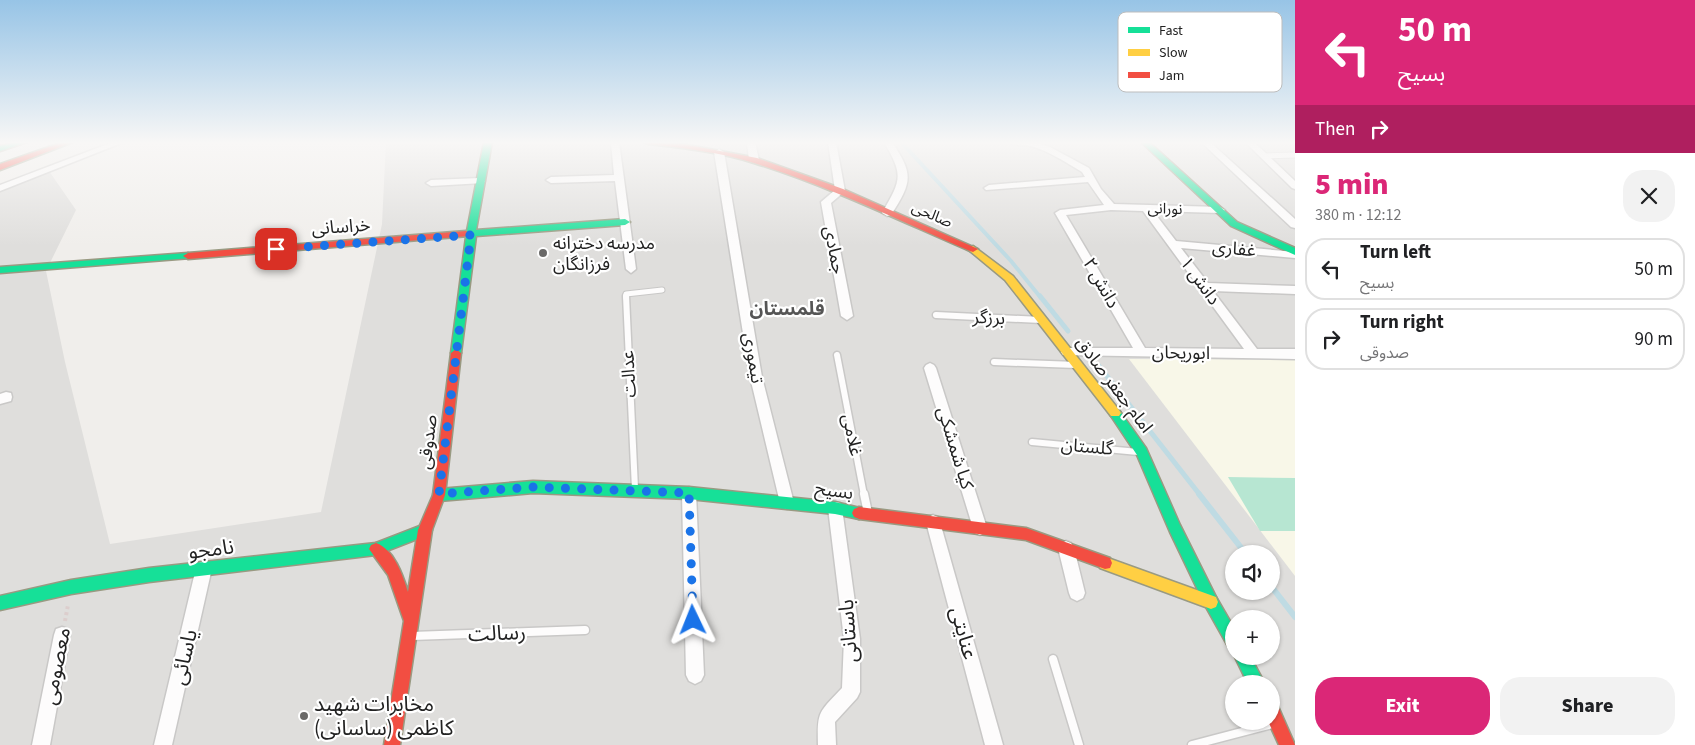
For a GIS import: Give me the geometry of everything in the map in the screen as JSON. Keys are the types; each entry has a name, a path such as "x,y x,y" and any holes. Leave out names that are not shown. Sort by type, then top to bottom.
{"main road":[{"name":"صدوقی","path":"392,745 425,530 439,494 471,235 481,177"},
{"name":"صالحی","path":"801,177 840,191 975,250"},
{"path":"1185,177 1234,224 1295,253"},
{"name":"خراسانی","path":"0,270 625,222"},
{"name":"امام جعفر صادق","path":"975,250 1009,278 1105,398 1142,452 1175,528 1225,627"},
{"name":"بسیح","path":"439,494 533,487 689,493 835,508 868,515 1026,534 1211,602"},
{"name":"نامجو","path":"0,603 71,587 204,568 376,549 425,530"},
{"path":"376,549 394,570 401,584 410,624"},
{"path":"1280,727 1287,745"}],"street":[{"path":"0,188 29,177"},
{"name":"تیموری","path":"723,177 756,377 787,503"},
{"path":"838,177 840,191"},
{"path":"887,213 905,182 904,177"},
{"path":"1243,177 1295,225"},
{"path":"551,180 620,178 631,269"},
{"path":"989,188 1091,179 1097,190 1111,206"},
{"path":"431,183 480,181"},
{"name":"جمادی","path":"840,191 826,202 847,316"},
{"name":"نورانی","path":"1060,213 1111,206 1220,210"},
{"name":"دانش ۱","path":"1146,208 1254,354"},
{"name":"دانش ۲","path":"1060,213 1142,352"},
{"name":"غفاری","path":"1173,244 1295,253"},
{"path":"1204,287 1295,290"},
{"name":"ابوریحان","path":"1067,352 1295,354"},
{"name":"کیا شمشکی","path":"930,368 980,528"},
{"path":"689,493 695,675"},
{"name":"باستانی","path":"827,745 826,719 851,692 852,640 835,508"},
{"name":"عنایتی","path":"933,522 994,745"},
{"path":"1066,548 1077,593"},
{"name":"یاسائی","path":"164,745 204,568"},
{"name":"معصومی","path":"41,745 62,635"}],"lane":[{"name":"عدالت","path":"635,491 626,294 662,290"},
{"name":"برزگر","path":"936,315 1042,320"},
{"name":"غلامی","path":"837,355 868,515"},
{"path":"994,362 1078,365"},
{"name":"گلستان","path":"1032,442 1142,452"},
{"name":"رسالت","path":"409,636 585,630"},
{"path":"1053,660 1079,745"},
{"path":"1192,745 1248,730"}],"path":[{"name":"معصومی","path":"62,635 71,587"}],"shaded area":[{"path":"31,177 53,177 76,210 46,271 65,362 110,544 321,512 382,224 384,177 1295,177 1295,745 0,745 0,187"},
{"path":"1129,359 1295,360 1295,576 1280,556 1280,545 1271,545"}],"green space":[{"path":"1228,477 1295,478 1295,531 1260,531"}],"waterway":[{"path":"933,177 1011,261 1041,298"},
{"path":"1040,296 1068,331"},
{"path":"1099,366 1200,495"},
{"path":"1199,494 1239,545"},
{"path":"1280,598 1295,617"}],"traffic: fast":[{"path":"456,353 471,235 482,177"},
{"path":"1183,177 1234,224 1295,252"},
{"path":"466,234 625,222"},
{"path":"0,270 188,256"},
{"path":"1115,413 1142,452 1175,528 1225,627"},
{"path":"439,495 533,487 689,493 835,508 859,513"},
{"path":"0,603 71,587 149,575 376,549 425,530"},
{"path":"1246,665 1252,675"}],"traffic: slow":[{"path":"973,249 1009,278 1115,413"},
{"path":"1105,563 1211,602"}],"traffic: jam":[{"path":"801,177 840,191 973,249"},
{"path":"188,256 466,234"},
{"path":"392,745 425,530 439,495 456,353"},
{"path":"859,513 1026,534 1105,563"},
{"path":"376,549 394,571 409,616"},
{"path":"1280,730 1287,745"}],"place":[{"name":"مدرسه دخترانه فرزانگان","path":"543,253"},
{"name":"مخابرات شهید کاظمی (ساسانی)","path":"304,716"}],"district":[{"name":"قلمستان","path":"787,309"}],"route":[{"path":"276,249 471,235 439,494 533,487 689,493 693,620"}]}
